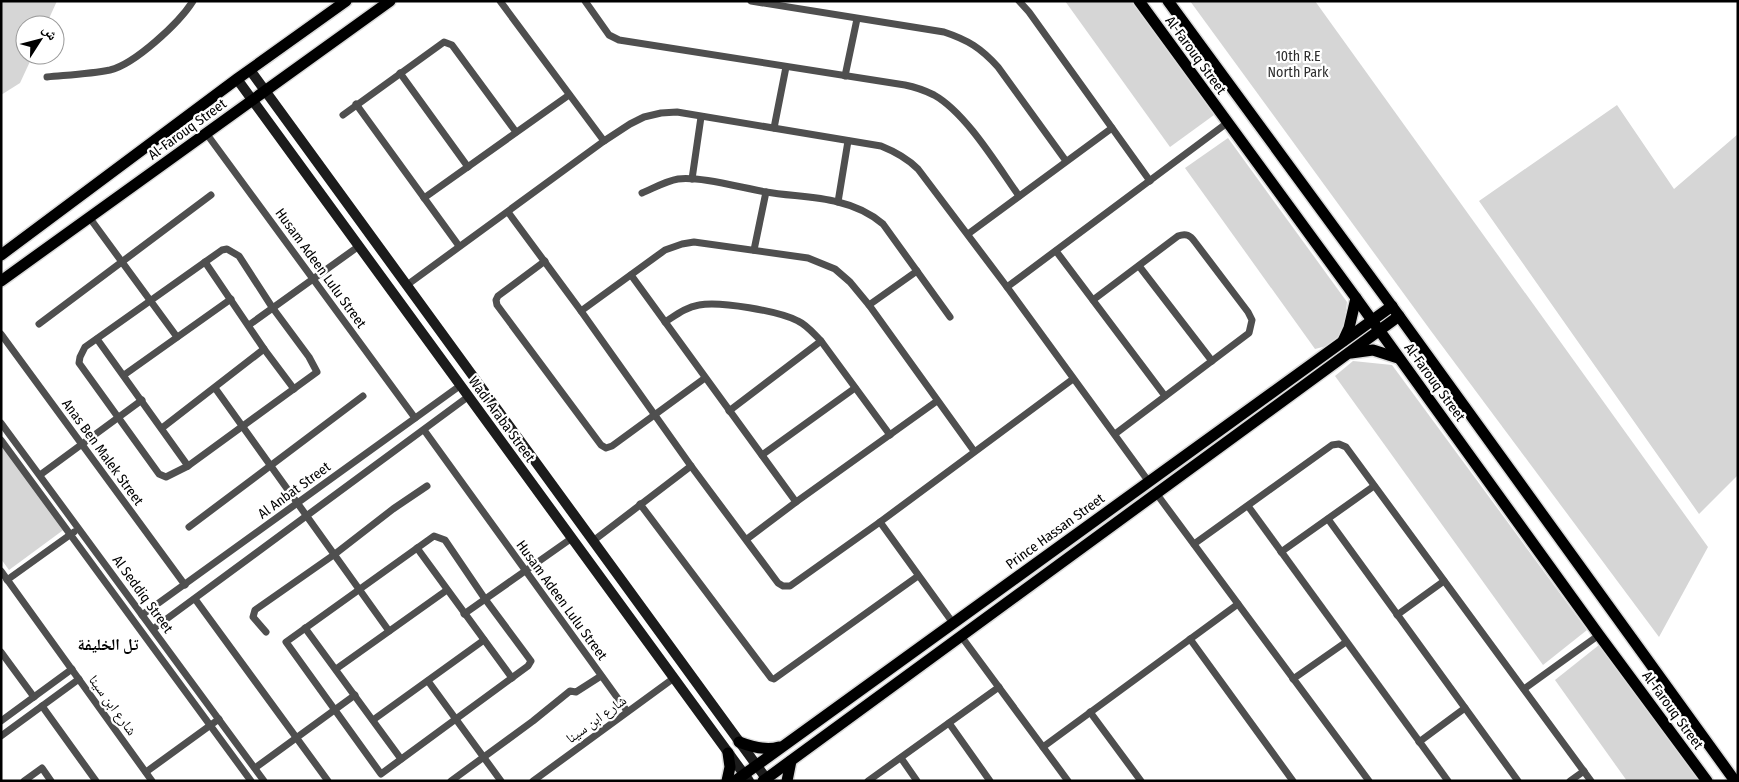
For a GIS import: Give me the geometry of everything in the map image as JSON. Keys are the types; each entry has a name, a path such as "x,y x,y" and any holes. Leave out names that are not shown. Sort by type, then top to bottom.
{"main road":[{"name":"Al-Farouq Street","path":"1,254 237,79 346,1"},
{"name":"Al-Farouq Street","path":"1,281 390,1"},
{"name":"Al-Farouq Street","path":"1139,1 1707,781"},
{"name":"Al-Farouq Street","path":"1168,1 1392,306 1734,781"},
{"name":"Wadi Araba Street","path":"250,70 766,780"},
{"name":"Wadi Araba Street","path":"237,79 674,678 728,753 743,779"},
{"path":"24,238 38,255"},
{"path":"1342,342 1349,328 1356,298"},
{"name":"Prince Hassan Street","path":"743,779 783,746 1392,306"},
{"path":"766,780 1399,316"},
{"path":"1347,354 1373,350 1399,359"},
{"path":"535,488 547,478"},
{"path":"740,742 753,747 768,749 783,746"},
{"path":"727,781 730,767 728,753"},
{"path":"787,781 791,760"}],"street":[{"path":"47,77 117,68 135,57 166,32 193,1"},
{"path":"500,1 604,141"},
{"path":"596,1 586,4 609,35 619,40 921,89 950,106 966,123 1019,196"},
{"path":"751,1 944,32 974,44 998,67 1066,161"},
{"path":"1019,1 1029,12 1150,180"},
{"path":"845,76 857,19"},
{"path":"343,115 444,42 452,45 516,132"},
{"path":"774,128 786,67"},
{"path":"400,73 468,168"},
{"path":"424,198 569,95"},
{"path":"356,104 459,246"},
{"path":"407,285 604,141 644,117 677,112 881,146 898,153 918,168 1149,482"},
{"path":"692,179 700,117"},
{"path":"1007,287 1227,123"},
{"path":"968,234 1112,128"},
{"name":"Husam Adeen Lulu Street","path":"206,133 416,418"},
{"path":"838,202 848,140"},
{"path":"642,193 678,179 692,179 838,202 872,215 883,224 950,317"},
{"path":"754,250 766,192"},
{"path":"39,324 211,195"},
{"path":"508,212 582,311 691,466 778,583 783,586 790,586 880,522 1074,378"},
{"path":"89,217 177,338"},
{"path":"1093,300 1178,236 1184,234 1190,236 1195,242 1252,320 1249,333 1115,434"},
{"path":"582,311 665,250 682,244 694,242 808,258 836,269 870,305 974,451"},
{"path":"249,325 359,246"},
{"path":"227,248 239,256 272,307 310,357 317,372 188,466 166,476 159,474 79,363 85,347 151,302 227,248"},
{"path":"1056,250 1165,396"},
{"path":"545,261 498,296 496,300 497,305 601,445 606,448 612,446 706,378"},
{"path":"205,262 264,349 294,389"},
{"path":"1139,266 1212,361"},
{"path":"870,305 917,271"},
{"path":"631,276 796,502"},
{"path":"124,375 231,299"},
{"path":"665,322 687,308 711,303 788,316 798,321 809,329 821,342 890,435"},
{"name":"Anas Ben Malek Street","path":"1,334 185,585"},
{"path":"97,339 188,466"},
{"path":"729,412 821,342"},
{"path":"162,428 264,349"},
{"name":"Al Anbat Street","path":"142,615 461,385"},
{"path":"215,388 389,631"},
{"path":"762,455 855,388"},
{"path":"189,527 363,396"},
{"name":"Al Anbat Street","path":"152,629 469,396"},
{"path":"40,475 142,400"},
{"path":"747,539 938,401"},
{"name":"Al Seddiq Street","path":"1,423 264,781"},
{"name":"Husam Adeen Lulu Street","path":"424,430 627,711"},
{"name":"Al Seddiq Street","path":"1,440 251,781"},
{"path":"1194,544 1332,446 1339,444 1346,447 1591,781"},
{"path":"593,541 691,466"},
{"path":"266,632 253,617 255,610 427,486"},
{"path":"1281,552 1374,486"},
{"path":"1156,493 1369,781"},
{"path":"640,504 728,622 771,678 774,679 918,576"},
{"path":"1248,506 1448,781"},
{"path":"1328,519 1518,781"},
{"path":"880,522 953,623"},
{"path":"7,580 79,528"},
{"path":"434,536 445,540 485,599 532,661 512,678 381,774 286,642 359,589 434,536"},
{"path":"464,614 572,538"},
{"path":"417,548 512,678"},
{"name":"شارع ابن سينا","path":"1,571 152,781"},
{"path":"1397,615 1444,581"},
{"path":"336,668 447,590"},
{"path":"194,599 328,781"},
{"path":"1043,747 1238,604"},
{"path":"305,628 401,759"},
{"path":"1524,689 1599,635"},
{"path":"961,636 1068,781"},
{"path":"1190,639 1293,781"},
{"path":"373,720 484,640"},
{"path":"1294,679 1346,642"},
{"path":"1,652 34,697"},
{"path":"1,721 72,669"},
{"path":"451,781 533,721 570,691 576,692 601,676"},
{"name":"شارع ابن سينا","path":"533,781 674,678"},
{"path":"1,736 79,679"},
{"path":"428,681 501,781"},
{"path":"868,781 999,687"},
{"path":"255,768 354,695"},
{"path":"42,706 96,781"},
{"path":"1419,742 1465,708"},
{"path":"1090,712 1141,781"},
{"path":"146,772 219,719"},
{"path":"949,723 990,781"},
{"path":"900,758 917,781"},
{"path":"24,781 42,768 51,781"},
{"path":"1570,781 1584,771"}],"green space":[{"path":"1,1 57,1 51,15 15,15 15,65 28,65 20,83 1,95"},
{"path":"1065,1 1132,1 1214,115 1170,147"},
{"name":"10th R.E North Park","path":"1190,1 1315,1 1708,547 1659,637 1431,331"},
{"path":"1617,105 1674,189 1738,134 1738,475 1699,514 1479,201"},
{"path":"1228,138 1347,302 1342,342 1315,349 1185,168"},
{"path":"1353,361 1392,365 1587,630 1543,665 1335,376"},
{"path":"1,440 66,528 9,570 1,559"},
{"path":"1599,645 1700,781 1627,781 1555,680"}],"district":[{"name":"تل الخليفة","path":"108,644"}]}
